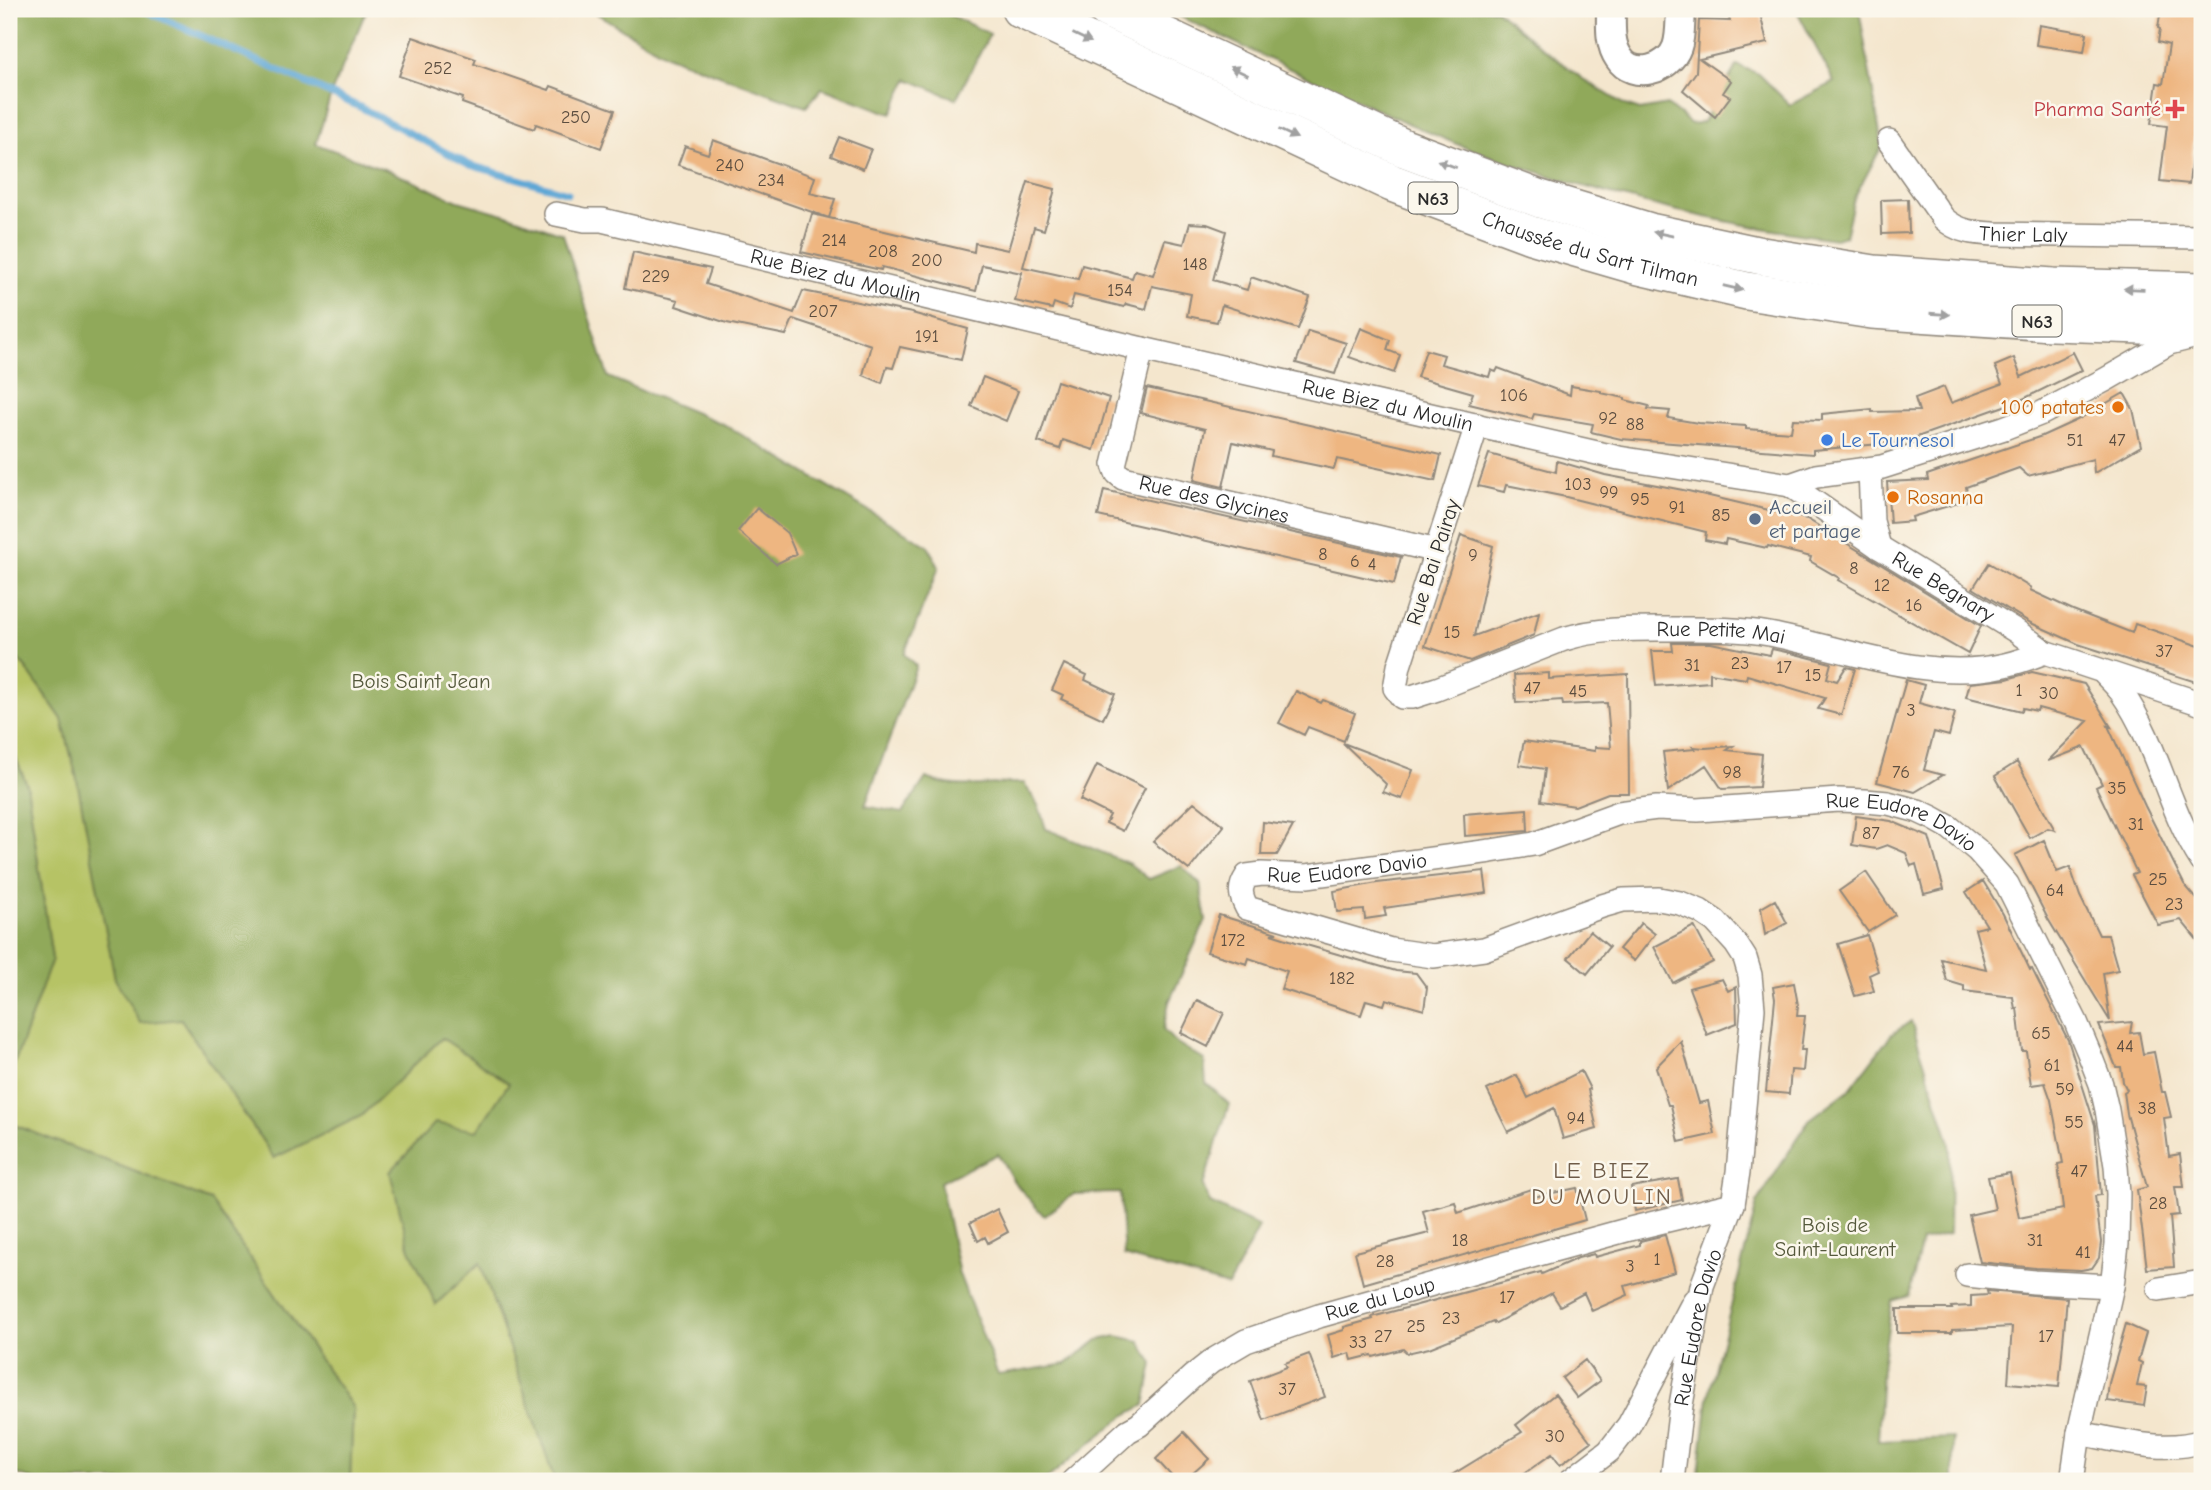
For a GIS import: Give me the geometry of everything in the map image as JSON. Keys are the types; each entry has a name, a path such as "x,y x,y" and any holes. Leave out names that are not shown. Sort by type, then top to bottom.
{"highway":[{"name":"Chaussée du Sart Tilman","path":"1020,9 1392,183 1531,234 1635,265 1747,291 1873,292 2053,287 2202,291"},
{"name":"Chaussée du Sart Tilman","path":"1107,9 1404,148 1540,199 1650,232 1762,256 1873,292 2052,322 2202,327"}],"street":[{"path":"1611,9 1611,35 1619,58 1629,66 1644,70 1658,68 1670,60 1678,46 1681,9"},
{"name":"Thier Laly","path":"1889,141 1943,218 1962,231 1994,234 2202,237"},
{"name":"Rue Biez du Moulin","path":"556,214 585,220 602,220 1142,349 1619,458 1790,485 1816,476 1899,463 2033,417 2169,343 2202,336"},
{"name":"Rue des Glycines","path":"1142,349 1114,465 1117,474 1123,478 1437,551"},
{"name":"Rue Bai Pairay","path":"1402,698 1395,688 1399,666 1477,425"},
{"path":"1870,469 1872,521 1879,547"},
{"name":"Rue Begnary","path":"1790,485 1879,547 2016,631 2045,653 2202,704"},
{"name":"Rue Petite Mai","path":"1402,698 1437,689 1564,639 1611,629 1746,631 1897,664 1928,668 2004,666 2045,653"},
{"path":"2103,672 2122,693 2139,723 2202,861"},
{"name":"Rue Eudore Davio","path":"1672,1481 1681,1405 1702,1286 1733,1205 1742,1130 1753,993 1745,958 1736,944 1715,921 1680,903 1659,899 1623,900 1484,948 1433,956 1391,950 1247,908 1241,898 1240,886 1247,876 1307,876 1534,844 1619,813 1657,808 1698,810 1839,800 1865,801 1898,806 1933,818 1949,827 1977,850 2007,884 2090,1053 2107,1110 2116,1166 2117,1235 2112,1286 2079,1433 2072,1481"},
{"name":"Rue du Loup","path":"1073,1481 1193,1376 1246,1341 1298,1322 1552,1250 1733,1205"},
{"path":"1967,1275 2112,1286"},
{"path":"2159,1289 2202,1282"},
{"path":"1570,1481 1609,1451 1629,1425 1702,1286"},
{"path":"2079,1433 2153,1446 2176,1446 2202,1441"}],"green space":[{"name":"Bois Saint Jean","path":"9,9 367,9 332,91 316,144 392,172 458,201 563,234 608,377 725,425 928,546 939,567 904,654 916,666 865,806 902,813 926,778 951,785 1024,783 1039,807 1046,829 1130,864 1149,879 1181,866 1200,884 1206,920 1169,1002 1163,1030 1174,1041 1204,1060 1206,1083 1229,1104 1203,1186 1210,1203 1259,1227 1228,1286 1124,1256 1120,1193 1074,1194 1044,1216 1014,1182 998,1154 940,1182 959,1274 998,1375 1066,1364 1098,1340 1117,1336 1140,1341 1153,1364 1145,1405 1124,1416 1044,1481 555,1481 480,1263 436,1304 410,1250 390,1172 435,1123 477,1131 509,1083 442,1038 361,1116 274,1158 181,1019 140,1023 115,979 76,775 62,719 25,667 9,650"},
{"path":"589,9 937,9 990,34 956,99 908,79 891,114 822,88 806,107 668,56"},
{"path":"1164,9 1496,9 1583,79 1625,105 1640,110 1667,105 1691,124 1703,122 1737,65 1759,74 1790,105 1834,82 1796,9 1859,9 1882,146 1854,198 1845,236 1836,239 1726,221 1618,196 1471,150 1376,109"},
{"path":"9,650 25,667 62,719 76,775 181,1019 274,1158 361,1116 442,1038 509,1083 477,1131 436,1304 480,1263 555,1481 350,1481 353,1408 211,1201 9,1123 9,1078 52,959 27,785 9,742"},
{"path":"9,742 27,785 52,959 9,1078"},
{"name":"Bois de Saint-Laurent","path":"1911,1021 1950,1143 1949,1234 1922,1241 1909,1296 1892,1301 1882,1367 1878,1441 1953,1438 1953,1481 1698,1481 1708,1398 1757,1203 1809,1120 1850,1089 1891,1035"},
{"path":"9,1123 211,1201 353,1408 350,1481 36,1481 9,1471"}],"building":[{"path":"1726,9 1759,9 1767,43 1700,59 1731,81 1723,93 1730,97 1715,117 1683,90 1696,72 1699,20 1730,21"},
{"path":"2161,9 2198,9 2201,68 2189,184 2160,181 2167,126 2151,124 2157,83 2163,84 2169,45 2158,42"},
{"path":"2039,25 2087,33 2084,52 2036,45"},
{"path":"413,37 476,59 474,64 549,90 551,86 615,110 601,148 536,124 534,129 462,103 463,98 399,76"},
{"path":"839,137 871,149 863,169 831,156"},
{"path":"713,140 815,177 810,193 835,199 829,218 678,165 685,146 708,154"},
{"path":"1028,182 1055,189 1044,230 1034,227 1023,267 1078,279 1082,265 1132,278 1135,270 1153,275 1165,240 1184,244 1190,223 1207,224 1226,231 1213,280 1247,290 1251,277 1310,297 1298,329 1222,305 1217,322 1187,316 1191,294 1152,286 1146,309 1126,304 1124,307 1074,295 1070,309 1054,303 1052,309 1015,301 1022,273 982,265 976,291 882,267 881,270 801,252 812,214 974,252 975,243 1008,250"},
{"path":"1908,199 1909,233 1882,234 1881,200"},
{"path":"633,252 711,269 706,284 794,313 803,291 912,313 968,329 961,360 900,347 893,368 887,367 882,383 863,375 871,345 793,319 786,335 727,323 676,306 678,300 625,288"},
{"path":"1361,328 1390,340 1387,350 1400,355 1394,373 1349,357"},
{"path":"1308,331 1346,343 1335,374 1296,363"},
{"path":"1426,350 1444,355 1441,364 1489,377 1491,370 1496,372 1498,368 1570,395 1571,386 1601,391 1649,406 1648,409 1670,411 1668,418 1746,426 1746,429 1791,432 1793,419 1822,420 1822,414 1872,409 1872,412 1919,411 1915,398 1944,387 1951,403 2002,384 1995,366 2014,358 2021,377 2073,352 2082,370 2021,400 1903,442 1813,450 1813,454 1621,439 1591,432 1593,424 1534,414 1532,419 1469,404 1473,393 1417,377"},
{"path":"983,377 1018,391 1006,421 971,406"},
{"path":"1057,381 1109,398 1094,450 1063,440 1060,449 1038,442"},
{"path":"1147,388 1441,455 1435,481 1337,459 1334,469 1271,456 1272,451 1233,442 1223,487 1194,480 1205,429 1141,413"},
{"path":"2124,393 2133,409 2141,446 2094,473 2093,459 2028,476 2019,468 1966,487 1968,500 1912,517 1913,521 1890,523 1887,482 1928,480 1927,475 2042,436"},
{"path":"1489,454 1556,472 1557,461 1605,475 1807,519 1981,626 1968,654 1838,580 1839,578 1810,561 1811,557 1726,539 1725,544 1705,540 1706,532 1566,497 1506,485 1504,492 1478,486"},
{"path":"1104,490 1401,557 1394,584 1098,516"},
{"path":"757,508 787,533 796,554 776,564 738,531"},
{"path":"1461,535 1493,546 1474,636 1539,612 1534,635 1470,661 1425,646"},
{"path":"1989,563 2031,588 2030,590 2073,610 2132,633 2135,624 2202,647 2202,684 2078,644 2031,623 1973,588"},
{"path":"1672,643 1711,643 1770,655 1772,649 1795,654 1831,663 1827,678 1837,681 1846,667 1855,669 1841,715 1818,709 1825,698 1747,675 1746,679 1710,673 1710,682 1656,686 1652,651 1673,651"},
{"path":"1064,664 1087,675 1085,680 1115,694 1103,719 1061,699 1063,695 1052,690"},
{"path":"2032,672 2084,684 2100,709 2111,727 2108,726 2184,884 2202,905 2202,946 2181,920 2158,925 2132,875 2137,873 2096,787 2102,784 2084,747 2048,761 2088,721 2038,708 2037,711 2023,708 2022,711 1966,697 1970,683 2007,679"},
{"path":"1549,673 1549,679 1628,674 1629,793 1608,793 1575,806 1541,801 1545,769 1519,765 1524,741 1595,751 1595,747 1611,748 1607,703 1563,705 1562,700 1516,703 1514,675"},
{"path":"1906,680 1924,685 1919,703 1955,713 1949,736 1934,732 1924,770 1943,775 1915,792 1877,782"},
{"path":"1296,691 1321,703 1323,700 1355,713 1344,741 1308,727 1304,735 1279,723"},
{"path":"1343,743 1413,770 1402,799 1383,792 1386,784"},
{"path":"1733,746 1727,750 1762,754 1759,787 1722,789 1706,765 1668,791 1663,752 1695,749 1693,747"},
{"path":"2017,762 2055,830 2048,828 2030,838 1995,776"},
{"path":"1097,765 1145,788 1123,831 1106,823 1110,815 1080,800"},
{"path":"1194,802 1224,826 1189,870 1153,842"},
{"path":"1527,809 1528,831 1465,836 1464,814"},
{"path":"1856,816 1891,821 1929,837 1944,889 1924,894 1916,864 1911,866 1906,853 1887,845 1876,849 1852,845"},
{"path":"1263,822 1293,826 1277,855 1261,855"},
{"path":"2044,840 2057,872 2070,867 2080,896 2099,935 2108,935 2118,970 2103,973 2110,1021 2048,919 2015,855"},
{"path":"1484,871 1487,893 1384,908 1386,916 1365,919 1364,910 1337,912 1334,891 1377,883"},
{"path":"1866,872 1895,915 1868,932 1839,891"},
{"path":"1983,881 2068,1040 2095,1125 2101,1195 2095,1196 2101,1242 2099,1258 2092,1268 2035,1268 1980,1262 1969,1215 1995,1209 1988,1177 2010,1173 2019,1218 2063,1209 2058,1164 2063,1163 2051,1100 2045,1083 2031,1085 2013,997 1964,991 1964,986 1947,981 1941,959 1986,969 1975,929 1987,926 1966,892"},
{"path":"1775,900 1787,923 1765,935 1761,908"},
{"path":"1219,915 1277,933 1271,934 1296,942 1396,971 1416,973 1427,988 1424,1010 1386,999 1384,1005 1366,1000 1361,1015 1281,989 1287,971 1249,958 1247,964 1207,952"},
{"path":"1641,923 1655,934 1634,961 1619,949"},
{"path":"1694,926 1713,962 1673,983 1654,947"},
{"path":"1590,931 1609,947 1587,974 1568,958"},
{"path":"1867,935 1878,971 1869,975 1874,991 1855,996 1838,944"},
{"path":"1722,979 1728,991 1736,987 1737,1023 1707,1035 1689,988"},
{"path":"1794,983 1797,1016 1805,1016 1801,1050 1805,1050 1803,1071 1791,1070 1789,1094 1766,1092 1775,999 1773,987"},
{"path":"1197,1000 1224,1013 1208,1047 1181,1033"},
{"path":"2132,1022 2130,1033 2139,1032 2143,1054 2154,1052 2162,1092 2165,1092 2171,1117 2164,1118 2169,1156 2180,1154 2184,1187 2175,1187 2179,1215 2170,1216 2174,1267 2147,1269 2137,1190 2147,1187 2127,1114 2124,1092 2127,1090 2121,1067 2116,1067 2099,1025"},
{"path":"1681,1041 1699,1103 1708,1101 1715,1134 1679,1142 1671,1105 1668,1105 1656,1067"},
{"path":"1581,1071 1590,1089 1588,1090 1597,1129 1563,1139 1554,1108 1508,1132 1487,1090 1517,1075 1528,1098"},
{"path":"1678,1179 1682,1200 1635,1211 1631,1187"},
{"path":"1577,1188 1585,1220 1363,1284 1355,1252 1429,1233 1423,1211 1455,1202 1458,1213 1531,1189 1533,1197"},
{"path":"997,1209 1008,1232 988,1243 985,1237 978,1241 970,1223"},
{"path":"1665,1235 1675,1272 1625,1286 1628,1295 1592,1311 1584,1293 1560,1306 1552,1293 1494,1324 1493,1322 1429,1348 1407,1353 1403,1349 1352,1360 1350,1353 1334,1358 1328,1335 1344,1330 1344,1327 1373,1319 1372,1317 1541,1272 1542,1274 1578,1258 1594,1254 1595,1257"},
{"path":"1987,1291 2067,1298 2059,1387 2008,1383 2012,1327 1952,1330 1952,1333 1897,1333 1897,1309 1952,1309 1951,1307 1971,1306 1971,1296 1988,1295"},
{"path":"2126,1324 2146,1333 2138,1361 2142,1363 2137,1386 2147,1387 2144,1406 2107,1401 2109,1383"},
{"path":"1309,1354 1325,1397 1264,1420 1250,1381 1287,1367 1285,1363"},
{"path":"1585,1360 1600,1381 1577,1398 1562,1378"},
{"path":"1555,1394 1591,1442 1560,1465 1552,1454 1513,1481 1442,1481 1522,1432 1516,1425"},
{"path":"1184,1432 1209,1459 1184,1481 1176,1481 1156,1459"}],"waterway":[{"path":"142,9 362,108 470,165 568,193"}],"place":[{"name":"Pharma Santé","path":"2175,109"},
{"name":"100 patates","path":"2118,407"},
{"name":"Le Tournesol","path":"1827,440"},
{"name":"Rosanna","path":"1893,497"},
{"name":"Accueil et partage","path":"1755,519"}],"district":[{"name":"LE BIEZ DU MOULIN","path":"1602,1183"}]}
